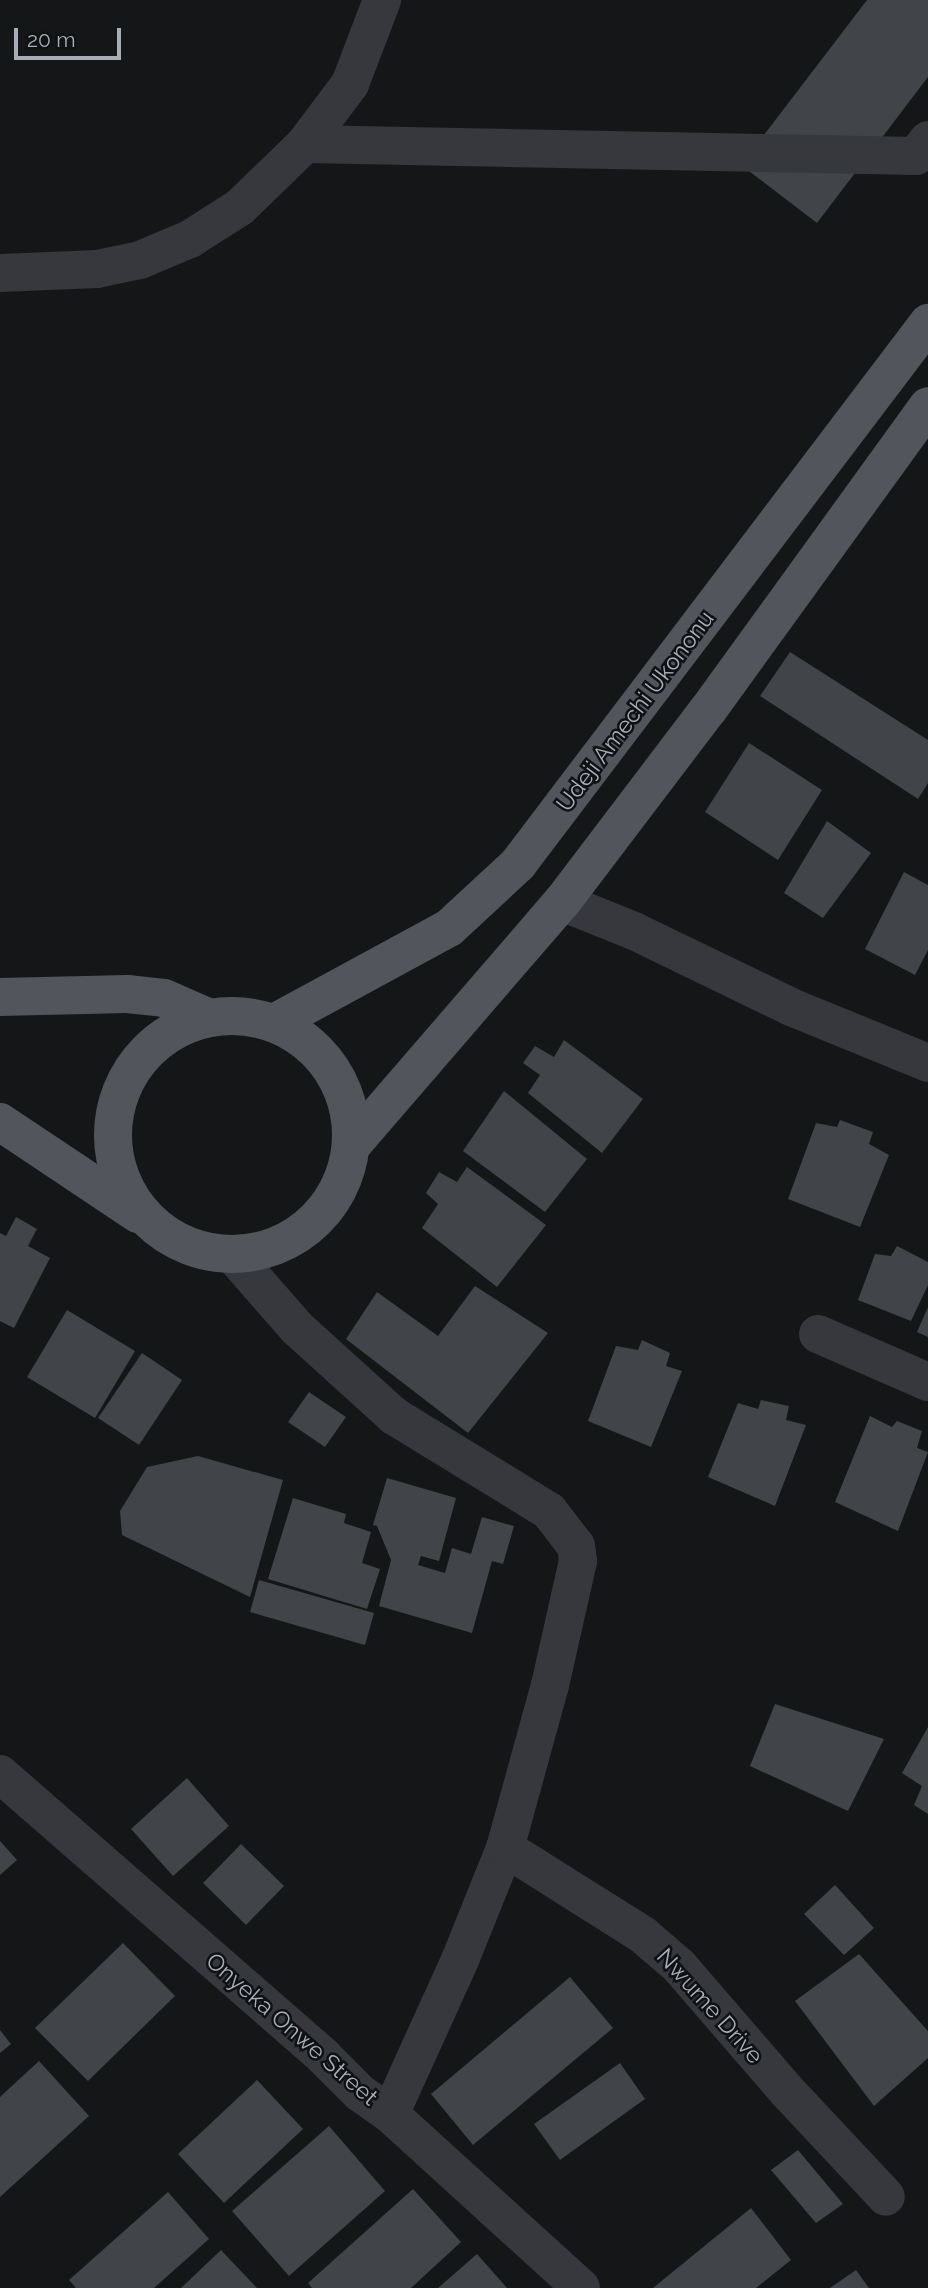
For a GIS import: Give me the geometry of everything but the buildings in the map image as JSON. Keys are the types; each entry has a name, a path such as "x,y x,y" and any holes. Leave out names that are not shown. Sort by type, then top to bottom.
{"main road":[{"name":"Udeji Amechi Ukononu","path":"274,1023 449,928 518,864 921,347"},
{"path":"352,1145 562,902 708,710 928,406"},
{"path":"0,997 127,994 164,998 208,1017"},
{"path":"0,1122 173,1240 202,1251 234,1256 269,1250 300,1234 326,1210 344,1180 352,1145 348,1107 333,1071 308,1042 274,1023 253,1017 208,1017 173,1030 144,1053 123,1083 113,1119 114,1155 126,1191 148,1221"}],"street":[{"path":"0,274 97,269 140,260 190,239 240,207 304,144 350,84 382,0"},
{"path":"304,144 924,155"},
{"path":"562,902 634,932 791,1007 928,1063"},
{"path":"234,1256 297,1328 394,1416 549,1511 576,1546 578,1561 550,1685 505,1848 460,1960 390,2114"},
{"path":"818,1334 928,1382"},
{"name":"Onyeka Onwe Street","path":"0,1774 324,2057 360,2093 390,2114 581,2288"},
{"name":"Nwume Drive","path":"505,1848 643,1935 679,1966 786,2090 886,2197"}]}
